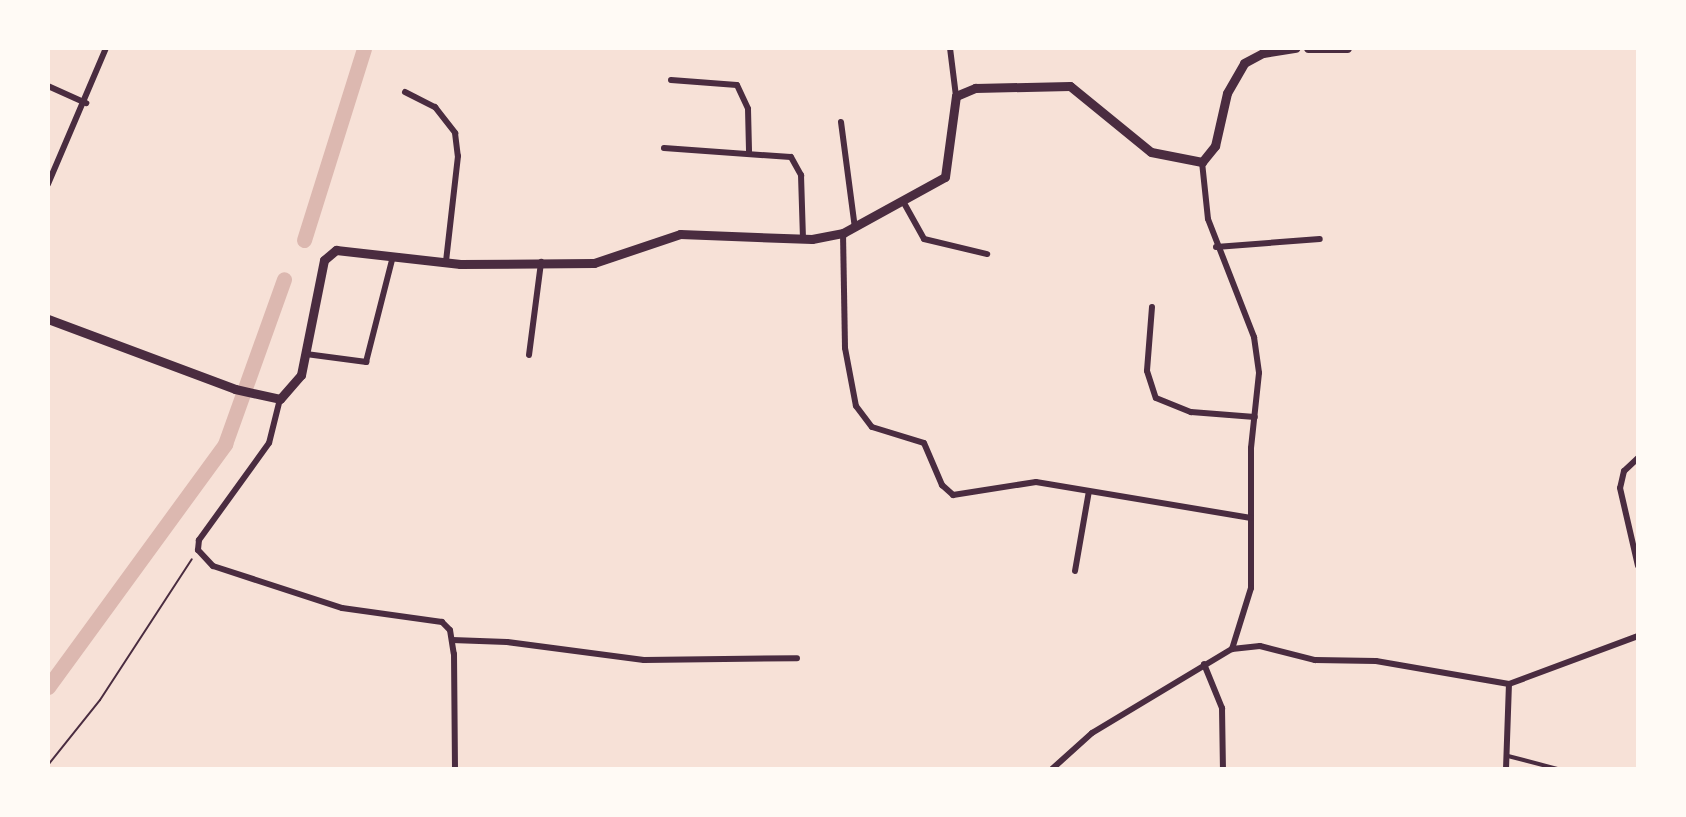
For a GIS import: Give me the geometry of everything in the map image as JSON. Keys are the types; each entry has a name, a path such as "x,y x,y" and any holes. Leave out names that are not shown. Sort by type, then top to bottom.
{"street":[{"path":"48,184 86,103 106,48"},
{"path":"455,769 450,630 433,619 342,608 213,566 198,550 200,540 269,442 280,399 295,387 306,354 327,253 345,248 446,262 594,263 680,234 804,238 843,233 904,203 945,177 956,96 950,48"},
{"path":"1232,649 1251,588 1251,518 1259,373 1254,337 1216,247 1202,162 1215,146 1227,93 1244,63 1263,53 1296,48"},
{"path":"1308,48 1347,48"},
{"path":"671,80 737,85 748,109 749,151"},
{"path":"48,86 86,103"},
{"path":"956,96 975,88 1070,86 1150,152 1202,162"},
{"path":"405,92 435,107 455,133 458,156 446,262"},
{"path":"841,122 855,228"},
{"path":"664,148 773,152 796,162 804,238"},
{"path":"904,203 924,239 987,254"},
{"path":"843,233 847,368 867,424 924,443 942,485 953,495 1030,482 1251,518"},
{"path":"1216,247 1320,239"},
{"path":"306,354 366,362 393,256"},
{"path":"529,355 541,261"},
{"path":"1152,307 1147,371 1156,398 1191,412 1255,417"},
{"path":"48,319 235,389 280,399"},
{"path":"1638,458 1624,471 1620,488 1638,566"},
{"path":"1075,571 1089,491"},
{"path":"1052,769 1092,733 1232,649 1260,646 1315,660 1376,661 1509,684 1638,636"},
{"path":"452,640 507,642 644,660 797,658"},
{"path":"1204,664 1222,708 1223,769"},
{"path":"1506,769 1509,684"}],"lane":[{"path":"1508,756 1558,769"}],"path":[{"path":"48,765 100,700 198,550"}],"waterway":[{"path":"304,240 364,48"},
{"path":"48,687 225,444 284,279"}]}
